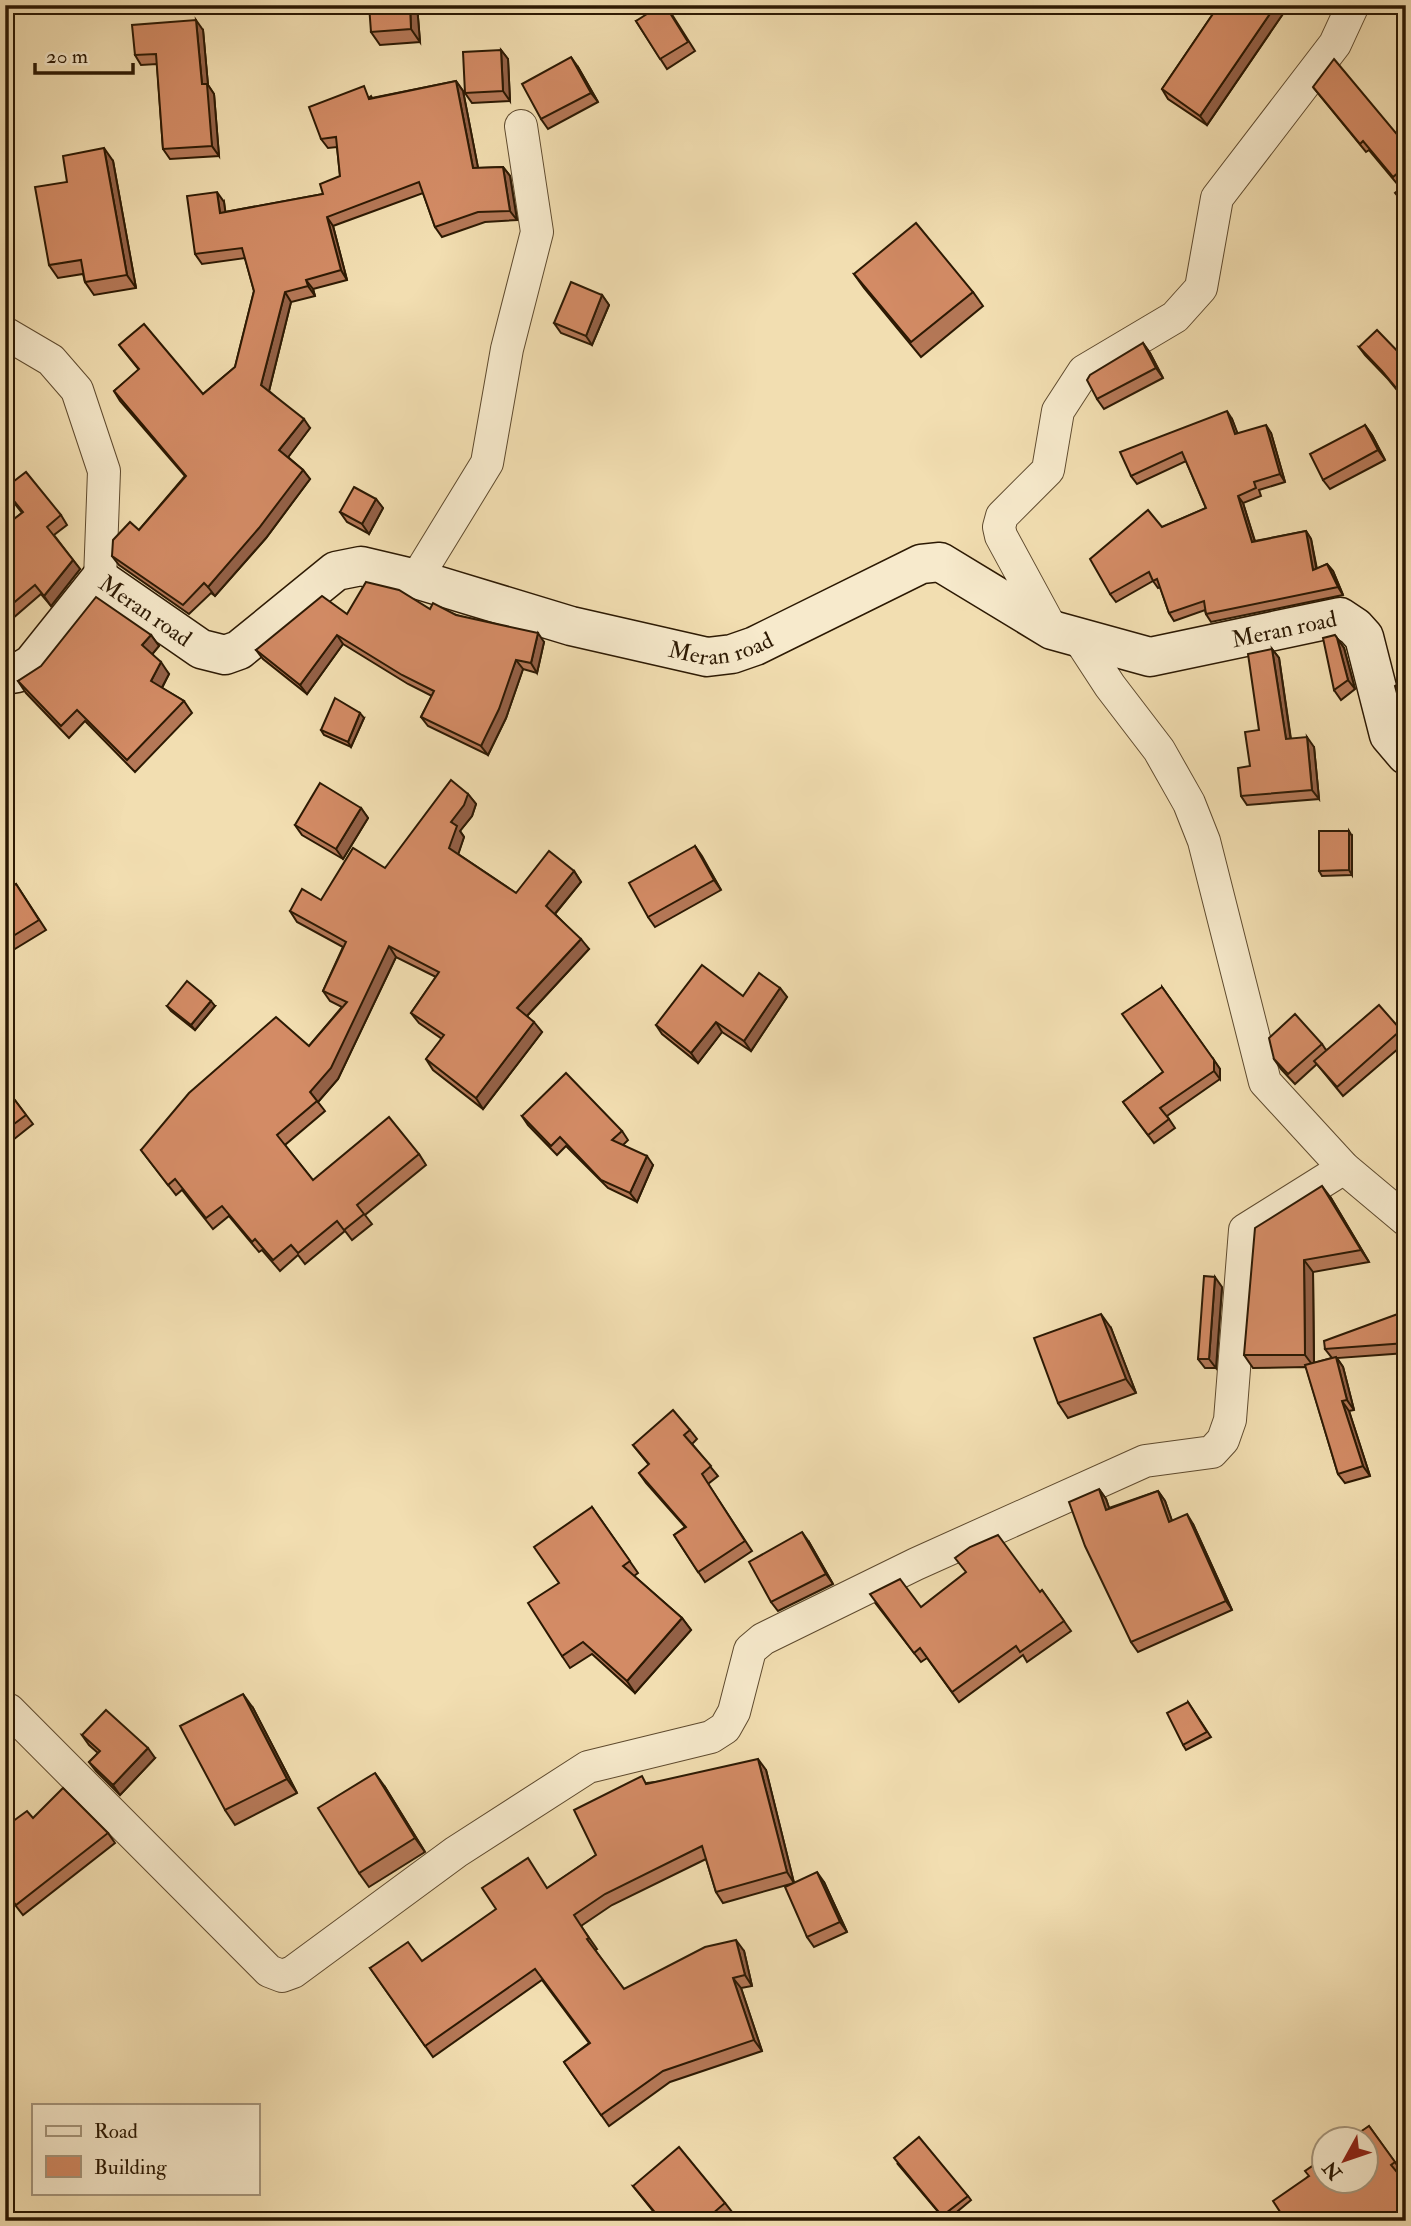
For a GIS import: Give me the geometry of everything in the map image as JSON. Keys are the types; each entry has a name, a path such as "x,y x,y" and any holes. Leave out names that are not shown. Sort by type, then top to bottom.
{"street":[{"path":"1353,5 1335,44 1216,198 1201,288 1175,317 1084,371 1058,411 1048,470 1002,516 999,527 1001,536 1065,633 1110,685 1159,750 1189,803 1203,841 1265,1083 1344,1168 1406,1220"},
{"path":"416,579 487,463 507,349 537,232 521,126"},
{"path":"5,333 51,360 77,390 104,471 100,579"},
{"name":"Meran road","path":"5,675 17,673 32,664 100,579 201,649 225,655 239,650 336,571 362,566 416,579 572,626 706,657 732,654 755,646 921,564 940,562 1065,633 1150,657 1340,617 1364,637 1389,735 1406,755"},
{"path":"9,1710 269,1972 282,1976 293,1972 456,1852 588,1767 711,1737 725,1728 734,1712 750,1650 763,1639 915,1564 1145,1461 1212,1452 1223,1440 1230,1420 1245,1230 1344,1168"}],"building":[{"path":"369,5 410,5 411,29 371,32"},
{"path":"665,5 688,42 660,59 636,21"},
{"path":"1219,5 1276,5 1200,116 1162,89"},
{"path":"196,20 202,84 207,84 212,146 163,149 156,54 135,55 132,25"},
{"path":"501,50 503,91 465,93 463,52"},
{"path":"571,57 591,93 541,119 522,84"},
{"path":"1334,59 1406,145 1406,166 1393,177 1363,141 1360,144 1313,87"},
{"path":"456,81 473,168 503,167 510,211 478,212 435,227 419,182 327,217 341,270 306,280 308,286 285,292 261,385 304,419 279,450 303,470 259,528 208,587 204,583 183,605 112,556 113,540 130,522 139,530 186,476 114,391 139,369 119,345 144,324 203,394 235,367 254,291 242,248 195,254 187,196 217,192 220,213 323,194 320,184 340,176 336,137 321,139 309,107 364,86 369,99"},
{"path":"104,148 127,275 85,282 81,260 49,265 35,187 67,182 63,156"},
{"path":"1406,184 1406,206 1395,193"},
{"path":"916,223 973,292 911,342 854,274"},
{"path":"571,282 602,295 586,336 554,323"},
{"path":"1377,330 1406,360 1406,400 1359,347"},
{"path":"1143,343 1156,368 1097,399 1087,380 1090,375"},
{"path":"1227,411 1235,434 1266,425 1280,474 1254,482 1256,488 1238,496 1252,542 1306,531 1313,570 1327,564 1338,587 1206,614 1204,601 1169,613 1157,579 1153,581 1149,572 1110,594 1090,559 1148,510 1162,527 1206,508 1182,452 1131,476 1120,452"},
{"path":"1365,425 1378,450 1323,480 1310,454"},
{"path":"26,472 61,515 47,527 73,560 44,596 35,585 5,610 5,526 23,512 5,488"},
{"path":"354,487 376,499 362,524 340,512"},
{"path":"366,582 399,590 430,609 433,603 456,615 538,633 531,663 516,660 499,709 481,746 421,717 434,691 402,675 337,635 300,685 256,650 322,596 347,614"},
{"path":"96,597 151,635 142,645 161,662 151,681 184,701 127,760 77,710 61,726 18,681 41,666"},
{"path":"1335,635 1348,680 1334,690 1323,638"},
{"path":"1272,649 1286,739 1307,737 1312,790 1241,796 1238,768 1250,766 1245,732 1259,730 1248,654"},
{"path":"1406,679 1406,713 1400,704 1395,686"},
{"path":"335,698 360,713 348,742 321,730"},
{"path":"451,780 468,794 464,805 451,822 457,826 449,848 516,893 549,851 574,871 546,906 581,939 517,1008 534,1022 476,1098 426,1059 444,1035 411,1013 439,972 389,946 331,1068 310,1092 317,1101 277,1135 313,1180 389,1117 419,1154 357,1205 364,1214 344,1230 337,1221 298,1253 291,1245 273,1260 255,1239 252,1242 222,1206 206,1218 175,1179 168,1185 141,1150 189,1093 276,1017 309,1046 347,1002 323,991 346,942 290,911 302,889 321,900 353,848 385,868"},
{"path":"320,783 361,808 336,849 295,825"},
{"path":"1319,831 1349,831 1349,870 1319,871"},
{"path":"695,846 714,880 648,917 629,883"},
{"path":"5,883 9,889 16,884 39,920 5,941"},
{"path":"702,965 743,996 759,973 780,988 744,1041 716,1022 691,1053 656,1025"},
{"path":"187,981 211,1001 191,1025 167,1006"},
{"path":"1162,987 1214,1060 1214,1071 1160,1108 1169,1119 1148,1135 1123,1102 1163,1072 1122,1014"},
{"path":"1379,1005 1401,1030 1337,1087 1314,1061"},
{"path":"1295,1014 1322,1044 1288,1074 1274,1059 1269,1038"},
{"path":"566,1073 622,1131 612,1140 647,1156 630,1193 601,1180 560,1137 551,1146 522,1116"},
{"path":"5,1087 26,1115 6,1130 5,1129"},
{"path":"1322,1186 1361,1250 1304,1260 1305,1355 1244,1355 1255,1228"},
{"path":"1204,1276 1215,1277 1209,1359 1198,1359"},
{"path":"1406,1311 1406,1343 1325,1349 1324,1341"},
{"path":"1101,1314 1126,1379 1058,1403 1034,1338"},
{"path":"1336,1357 1347,1400 1342,1401 1363,1466 1338,1474 1305,1365"},
{"path":"673,1410 690,1430 684,1435 711,1466 702,1474 745,1541 698,1572 674,1535 686,1527 639,1473 649,1464 633,1445"},
{"path":"1099,1489 1106,1510 1158,1491 1169,1522 1187,1514 1226,1601 1131,1642 1085,1546 1069,1502"},
{"path":"592,1507 630,1561 623,1566 682,1618 627,1681 583,1642 562,1656 528,1603 559,1583 534,1547"},
{"path":"802,1532 826,1574 771,1602 749,1562"},
{"path":"998,1535 1064,1621 1020,1652 1016,1646 952,1692 920,1648 914,1653 870,1594 900,1579 921,1607 966,1572 955,1558 970,1547"},
{"path":"243,1694 287,1779 225,1810 180,1726"},
{"path":"1188,1702 1207,1732 1183,1745 1167,1713"},
{"path":"106,1710 148,1748 113,1785 89,1762 100,1751 82,1735"},
{"path":"758,1759 787,1872 716,1892 702,1846 605,1894 574,1915 589,1938 587,1939 624,1989 705,1947 736,1940 745,1975 733,1978 754,2040 663,2071 601,2115 564,2062 590,2043 535,1969 425,2046 370,1968 408,1942 422,1961 496,1909 482,1888 528,1858 547,1888 596,1855 574,1810 642,1776 646,1784"},
{"path":"375,1773 415,1838 359,1873 318,1808"},
{"path":"63,1788 108,1833 16,1905 5,1891 5,1827 27,1811 33,1818"},
{"path":"817,1872 840,1922 807,1937 785,1887"},
{"path":"919,2137 968,2196 942,2216 894,2158"},
{"path":"1380,2141 1395,2162 1391,2165 1406,2183 1406,2221 1286,2221 1273,2201 1309,2176 1305,2171 1310,2168 1310,2194 1380,2194"},
{"path":"679,2147 725,2203 704,2221 662,2221 633,2186"}]}
